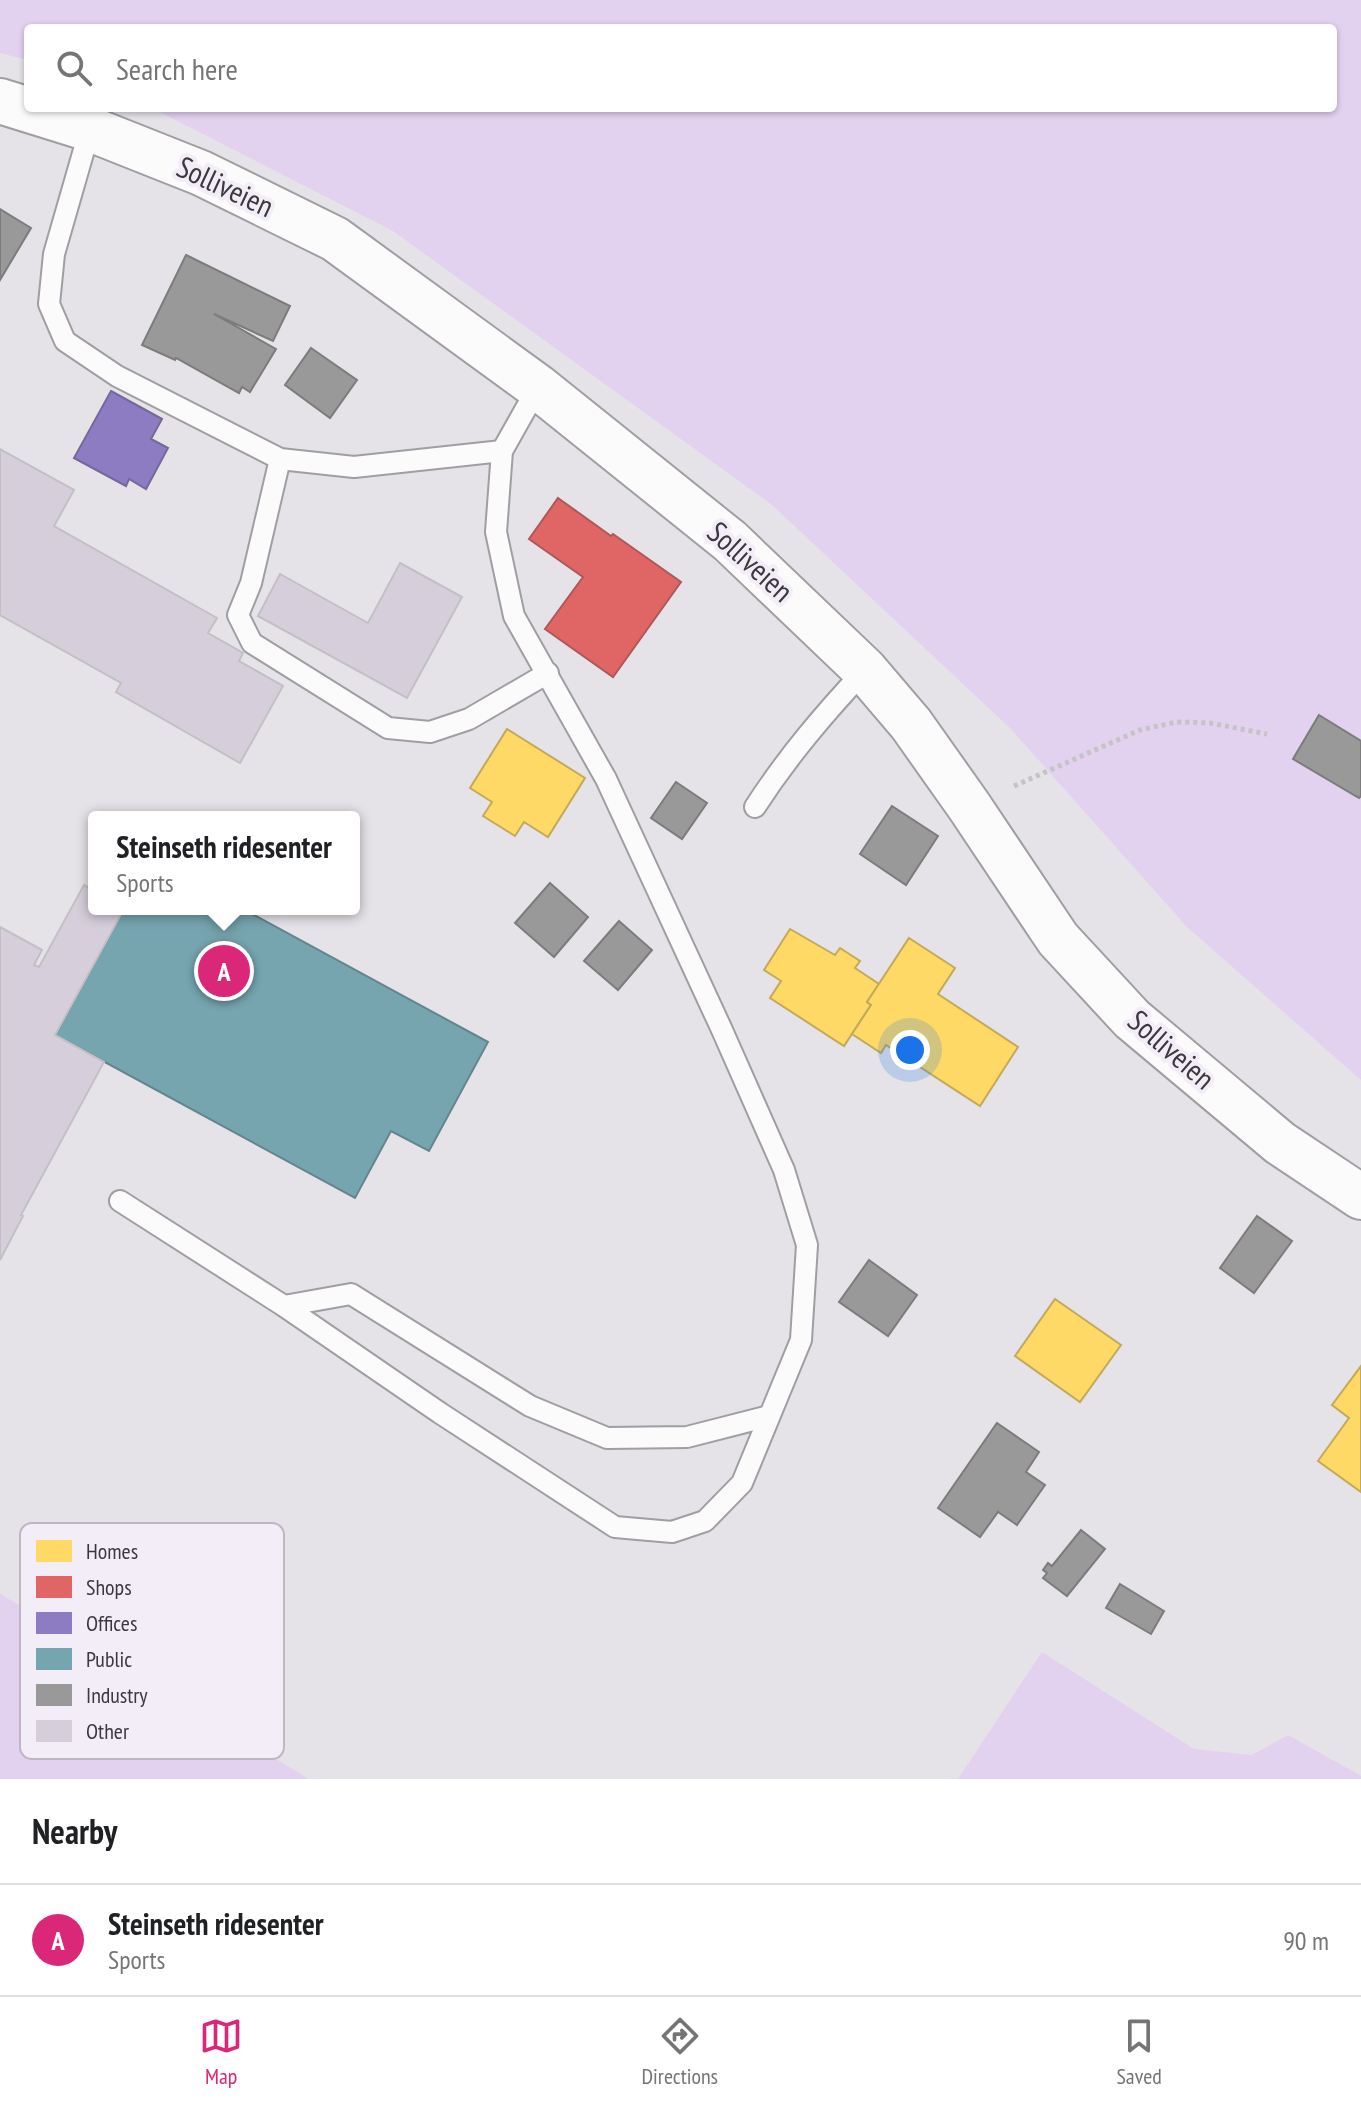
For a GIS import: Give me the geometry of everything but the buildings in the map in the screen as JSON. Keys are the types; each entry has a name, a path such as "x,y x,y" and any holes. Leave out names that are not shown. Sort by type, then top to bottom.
{"street":[{"name":"Solliveien","path":"0,101 24,108"},
{"name":"Solliveien","path":"35,112 90,129 201,173 335,239 538,387 730,541 865,670 911,724 1058,939 1132,1019 1280,1143 1361,1197"}],"lane":[{"path":"90,129 54,254 49,304 65,341 117,376 280,459 354,467 502,451"},
{"path":"120,1201 284,1306 615,1527 672,1532 705,1521 742,1483 801,1340 807,1245 784,1170 606,779 514,616 496,532 502,451 538,387"},
{"path":"280,459 251,583 238,615 252,643 388,728 430,732 443,728 469,719 548,673"},
{"path":"755,807 780,768 817,721 865,670"},
{"path":"284,1306 351,1294 530,1406 607,1438 687,1437 769,1416"}],"path":[{"path":"969,806 1140,730 1177,722 1199,722 1267,734"}],"shaded area":[{"path":"0,0 1361,0 1361,1080 1187,927 1011,729 771,504 393,231 160,112 1337,112 1337,24 24,24 24,59 0,53"},
{"path":"0,1594 20,1606 20,1759 276,1759 309,1779 0,1779"},
{"path":"1042,1652 1194,1749 1252,1755 1288,1735 1361,1776 1361,1779 958,1779"}],"place":[{"name":"Steinseth ridesenter","path":"224,971"}]}
